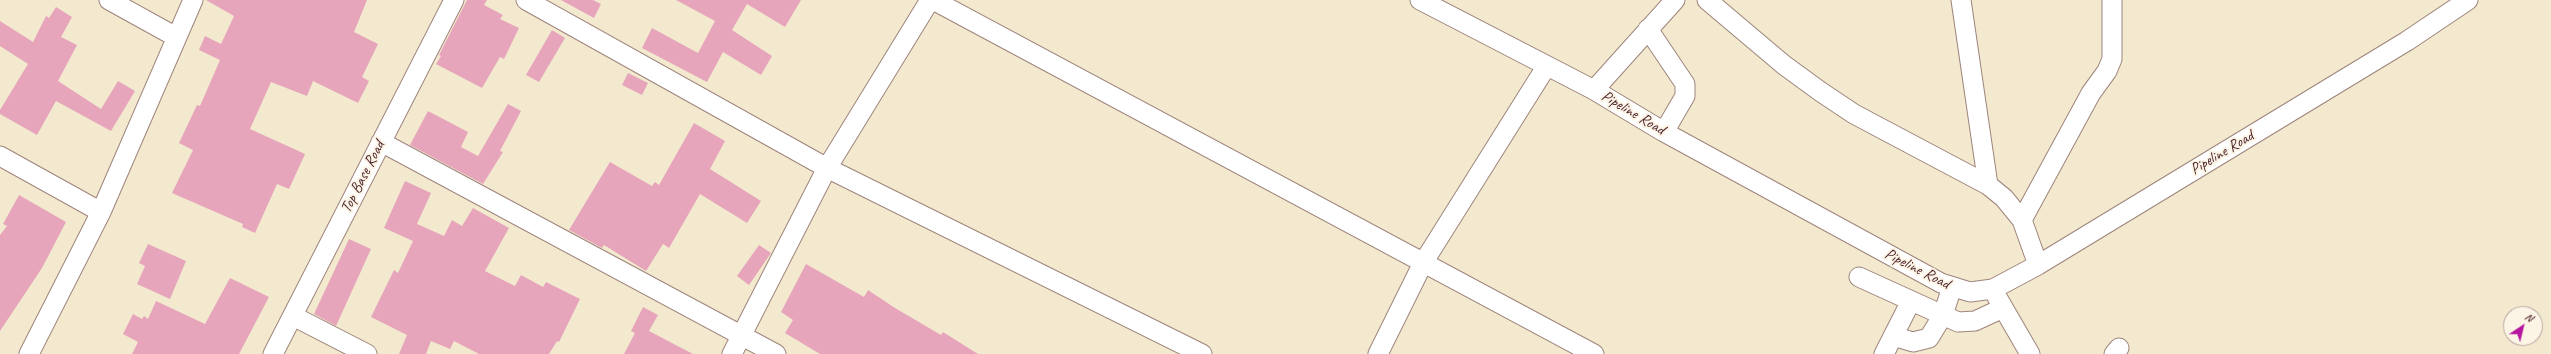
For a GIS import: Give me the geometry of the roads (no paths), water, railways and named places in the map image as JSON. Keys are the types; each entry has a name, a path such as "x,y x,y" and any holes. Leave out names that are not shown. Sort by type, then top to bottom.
{"street":[{"path":"109,0 176,37"},
{"path":"29,354 101,212 193,0"},
{"name":"Top Base Road","path":"273,354 454,0"},
{"path":"526,0 827,168 1202,354"},
{"path":"732,354 827,168 930,0"},
{"path":"933,0 1594,354"},
{"name":"Pipeline Road","path":"1420,0 1546,67 1594,90 1664,132 1952,287 1970,292 1993,289 2038,265 2407,41 2468,0"},
{"path":"1594,90 1675,0"},
{"path":"1707,0 1784,65 1854,114 1988,185 2004,198 2022,220 2038,265"},
{"path":"1961,0 1988,185"},
{"path":"2022,220 2091,93 2107,71 2112,59 2112,0"},
{"path":"1648,29 1685,84 1685,96 1664,132"},
{"path":"1378,354 1424,263 1546,67"},
{"path":"381,142 776,354"},
{"path":"0,156 101,212"},
{"path":"1859,277 1958,322 1969,322 2004,308"},
{"path":"1893,336 1913,342 1929,338 1943,315 1952,287"},
{"path":"1993,289 2030,354"},
{"path":"1884,354 1911,301"},
{"path":"292,316 367,354"}]}
